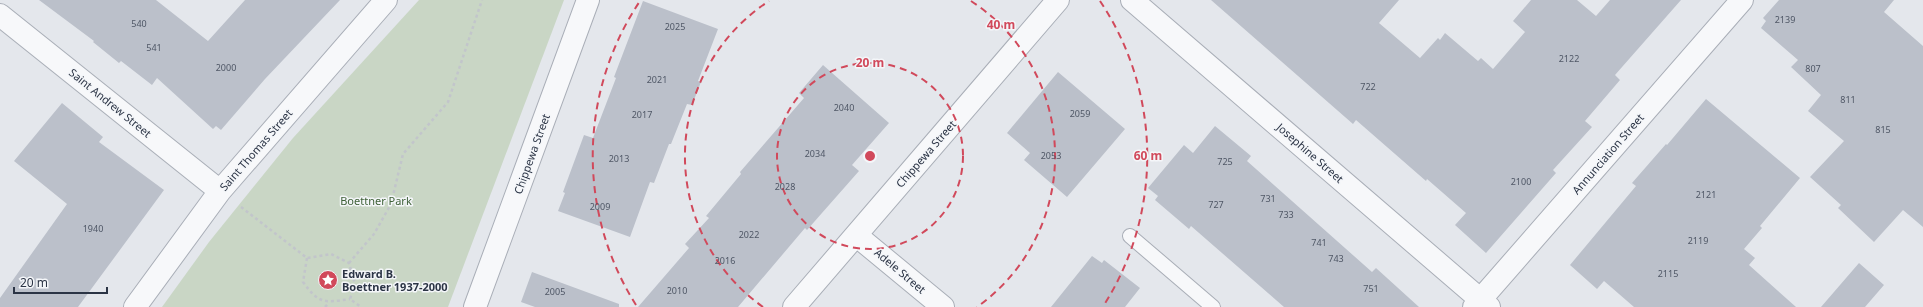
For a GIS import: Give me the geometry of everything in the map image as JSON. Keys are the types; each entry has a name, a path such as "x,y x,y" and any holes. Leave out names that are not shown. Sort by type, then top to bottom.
{"street":[{"name":"Saint Thomas Street","path":"134,307 220,191 386,0"},
{"name":"Chippewa Street","path":"475,307 588,0"},
{"name":"Chippewa Street","path":"794,307 857,236 1058,0"},
{"name":"Josephine Street","path":"1132,0 1481,305"},
{"name":"Annunciation Street","path":"1481,305 1742,0"},
{"name":"Saint Andrew Street","path":"0,15 220,191"},
{"name":"Adele Street","path":"857,236 943,307"}],"lane":[{"path":"1130,236 1213,307"}],"path":[{"path":"349,263 374,234 391,204 403,154 448,102 482,0"},
{"path":"220,191 307,258 331,254 349,263 355,284 350,299"},
{"path":"307,258 303,282 314,297 330,303"},
{"path":"325,307 330,303 350,299 361,307"}],"green space":[{"name":"Boettner Park","path":"419,0 564,0 448,307 162,307 209,242 293,138"}],"building":[{"path":"39,0 156,0 208,41 245,0 340,0 265,79 221,130 216,126 213,129 157,78 152,85 121,61 119,63 93,42 94,41"},
{"path":"1211,0 1399,0 1379,23 1420,58 1438,38 1440,40 1445,33 1478,61 1481,58 1493,69 1525,32 1513,21 1531,0 1577,0 1596,16 1610,0 1681,0 1615,75 1620,80 1585,121 1592,127 1553,170 1556,173 1486,253 1455,225 1466,213 1427,179 1426,181 1356,120 1353,124"},
{"path":"1779,0 1894,0 1884,12 1923,46 1923,227 1903,210 1874,242 1838,208 1841,205 1810,177 1844,141 1808,111 1821,95 1791,67 1798,60 1761,28 1766,21 1763,18"},
{"path":"643,1 718,29 698,81 701,82 692,105 687,104 654,183 650,182 630,237 558,211 565,193 563,192 584,135 593,138"},
{"path":"823,65 889,123 852,165 859,171 807,230 805,228 738,307 638,307 689,248 685,244 709,218 706,216 741,174 740,172 804,98 799,93"},
{"path":"1058,72 1125,129 1067,197 1024,160 1030,153 1007,133"},
{"path":"1706,99 1800,178 1760,226 1762,228 1744,249 1755,258 1749,265 1796,307 1634,307 1604,281 1597,289 1570,265 1636,186 1632,183"},
{"path":"62,103 103,137 99,142 164,190 78,307 0,307 0,298 67,204 14,161"},
{"path":"1215,126 1251,156 1247,161 1372,272 1376,268 1419,307 1284,307 1191,226 1189,229 1155,200 1158,196 1148,188 1184,145 1193,153"},
{"path":"1092,256 1102,263 1104,260 1140,288 1125,307 1051,307"},
{"path":"1859,263 1884,285 1865,307 1821,307"},
{"path":"532,272 619,304 619,307 535,307 521,302"}],"place":[{"name":"Edward B. Boettner 1937-2000","path":"328,280"}]}
